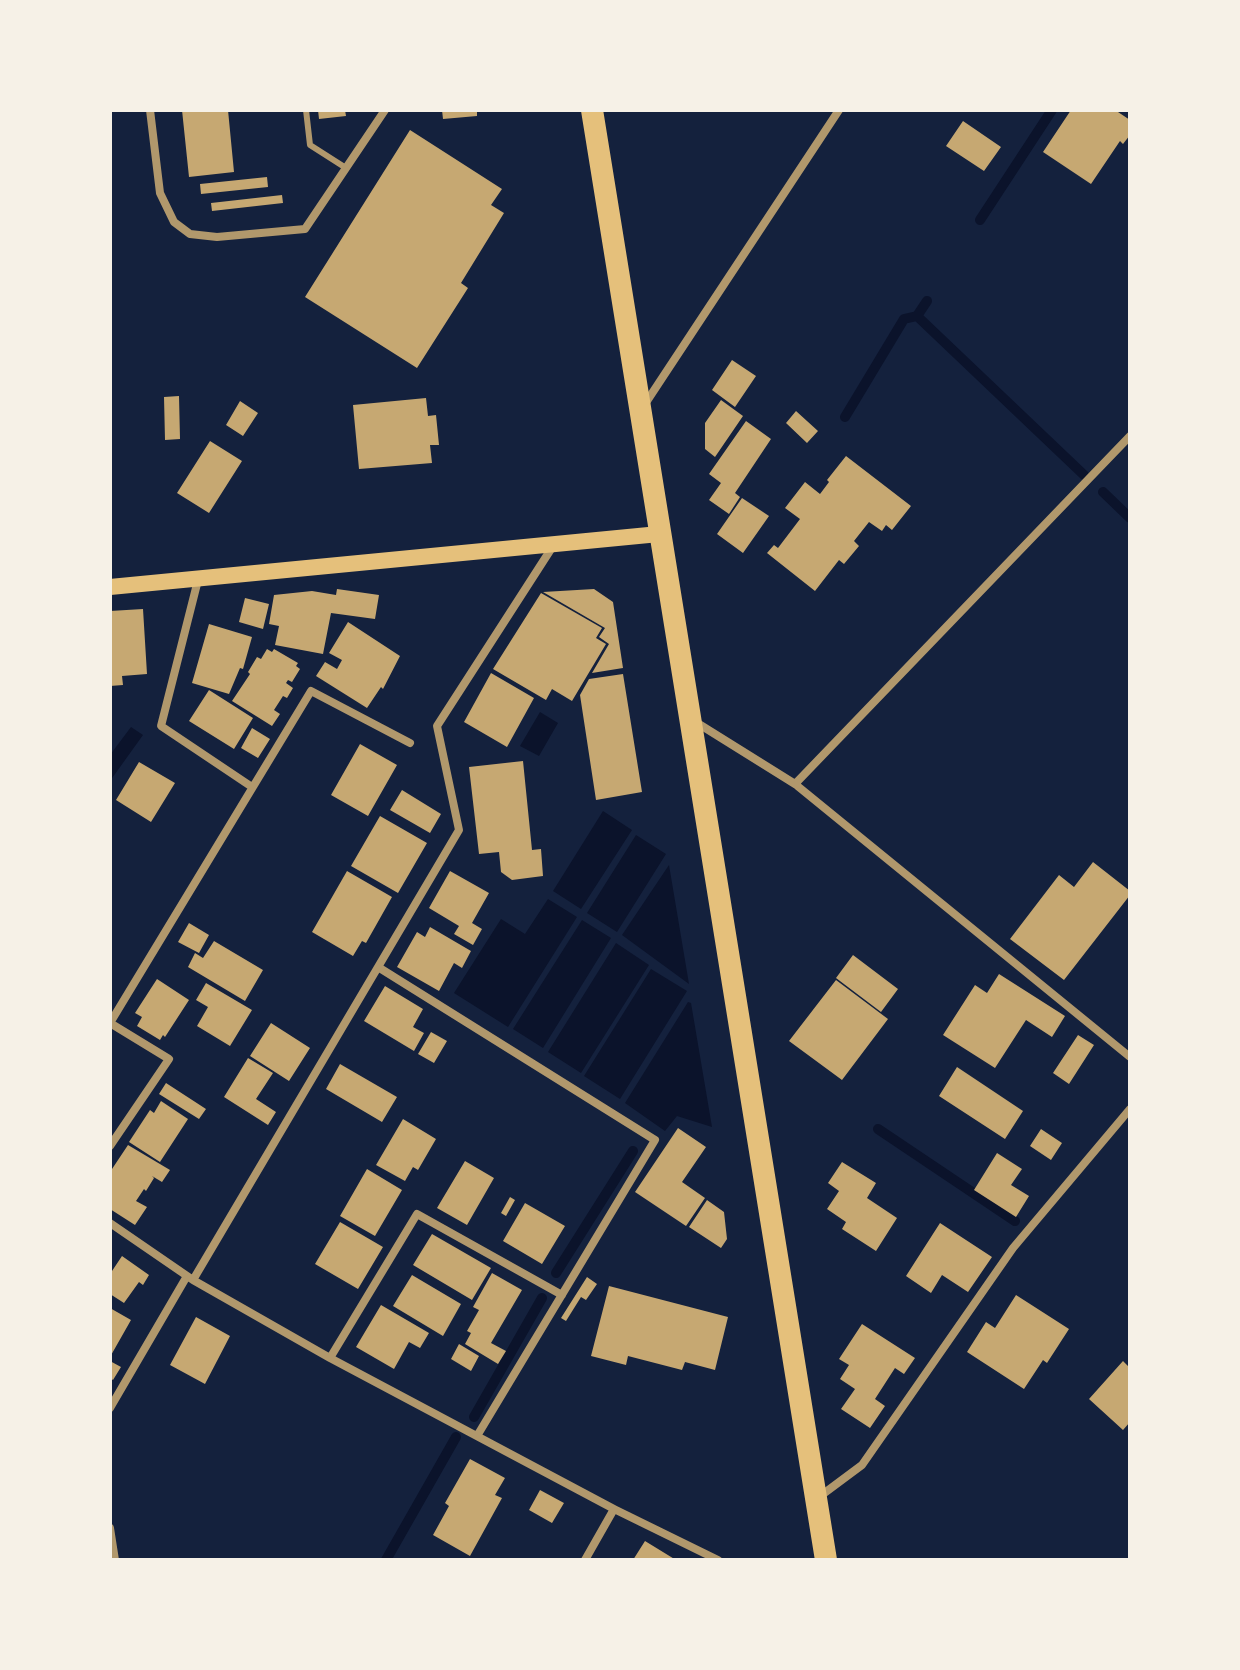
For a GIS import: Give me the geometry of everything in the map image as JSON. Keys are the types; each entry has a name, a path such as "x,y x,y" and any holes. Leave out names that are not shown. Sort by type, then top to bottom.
{"highway":[{"path":"592,110 826,1560"}],"main road":[{"path":"110,587 659,534"}],"street":[{"path":"150,110 160,193 174,222 190,234 217,237 305,229 385,110"},
{"path":"641,410 839,110"},
{"path":"795,784 1130,436"},
{"path":"110,1408 459,830 437,726 553,544"},
{"path":"198,580 161,726 252,787"},
{"path":"110,1146 169,1059 110,1023 311,691 410,743"},
{"path":"690,718 795,784 1130,1057"},
{"path":"378,967 655,1140 477,1436"},
{"path":"816,1500 862,1465 1013,1248 1130,1109"},
{"path":"330,1358 417,1214 562,1295"},
{"path":"110,1223 190,1278 330,1358 614,1509 718,1560"},
{"path":"585,1560 614,1509"},
{"path":"110,1528 115,1560"}],"lane":[{"path":"306,110 310,145 346,168"}],"water":[{"path":"540,712 558,723 539,756 520,746"},
{"path":"131,727 143,735 110,781 110,755"},
{"path":"603,811 632,830 581,909 553,891"},
{"path":"636,835 666,854 617,932 587,913"},
{"path":"669,865 689,984 622,935"},
{"path":"548,899 577,917 508,1027 454,993 501,919 525,934"},
{"path":"582,920 611,938 543,1048 513,1029"},
{"path":"616,943 649,965 581,1073 548,1052"},
{"path":"651,969 687,991 620,1099 584,1076"},
{"path":"688,1002 691,1003 712,1127 677,1116 665,1131 625,1103"}],"building":[{"path":"182,110 228,110 234,172 189,177"},
{"path":"318,110 345,110 346,116 319,119"},
{"path":"442,110 477,110 477,116 443,119"},
{"path":"1071,110 1115,110 1130,120 1130,135 1123,144 1120,141 1091,184 1043,152"},
{"path":"963,121 1001,147 984,171 946,146"},
{"path":"410,130 502,189 491,205 504,213 461,283 468,288 417,368 305,297"},
{"path":"267,177 268,187 201,194 200,184"},
{"path":"282,195 283,203 212,211 211,203"},
{"path":"732,360 756,376 735,407 712,390"},
{"path":"179,396 180,439 165,440 164,397"},
{"path":"426,398 428,416 436,415 439,445 430,445 432,463 359,469 353,405"},
{"path":"721,400 743,416 715,457 705,449 705,423"},
{"path":"240,401 258,413 243,436 226,425"},
{"path":"796,411 818,431 807,443 786,423"},
{"path":"746,421 771,439 735,493 740,497 729,514 709,500 721,483 709,474"},
{"path":"210,441 242,461 209,513 177,493"},
{"path":"846,456 911,506 892,530 886,525 882,531 869,522 854,541 859,546 844,564 839,560 815,591 767,553 774,545 778,548 800,519 785,508 805,482 820,494"},
{"path":"742,498 769,516 743,553 717,534"},
{"path":"337,589 379,595 375,619 331,613 323,654 275,645 279,626 269,624 274,595 312,591 336,595"},
{"path":"594,589 613,602 623,668 592,673 609,644 599,637 605,628 543,592"},
{"path":"541,593 602,628 596,638 606,644 572,701 552,689 546,700 493,669"},
{"path":"245,598 269,604 263,629 239,622"},
{"path":"143,609 147,674 122,676 123,685 110,686 110,611"},
{"path":"348,622 400,656 383,689 381,687 367,708 316,676 325,662 337,669 342,660 329,653"},
{"path":"209,624 252,637 243,669 240,668 229,694 192,683"},
{"path":"267,649 272,652 274,649 298,663 296,666 300,669 292,682 288,680 286,683 293,688 274,710 280,714 272,726 232,701 257,657 261,659"},
{"path":"491,673 534,698 507,747 464,722"},
{"path":"623,674 642,792 596,800 580,695 589,679"},
{"path":"209,690 253,718 234,749 189,721"},
{"path":"252,728 270,739 258,758 241,748"},
{"path":"360,744 397,765 368,816 331,795"},
{"path":"523,761 532,850 541,849 543,876 512,880 501,872 499,852 479,854 469,767"},
{"path":"139,762 175,783 151,822 116,800"},
{"path":"402,790 441,814 430,833 390,810"},
{"path":"380,816 427,843 398,893 351,866"},
{"path":"1093,862 1130,891 1130,895 1064,980 1010,939 1059,875 1074,887"},
{"path":"347,871 392,897 366,943 362,941 353,956 312,932"},
{"path":"450,871 489,893 472,923 482,929 473,945 454,934 459,926 429,908"},
{"path":"189,923 209,935 199,953 178,942"},
{"path":"430,927 471,951 462,968 454,963 439,991 397,967 417,932 425,937"},
{"path":"214,941 263,970 245,1001 188,967 195,953 203,958"},
{"path":"853,955 898,989 881,1012 836,978"},
{"path":"999,974 1065,1016 1052,1037 1026,1020 995,1068 943,1035 975,985 987,993"},
{"path":"157,979 189,1000 160,1040 137,1026 142,1017 135,1013"},
{"path":"836,980 888,1019 842,1080 789,1041"},
{"path":"206,983 252,1010 230,1046 197,1026 208,1007 196,1000"},
{"path":"385,986 423,1009 413,1027 424,1033 414,1051 364,1021"},
{"path":"271,1023 310,1048 289,1081 250,1056"},
{"path":"431,1032 447,1041 434,1063 418,1054"},
{"path":"1078,1035 1094,1045 1069,1084 1053,1073"},
{"path":"248,1058 273,1073 256,1099 276,1112 268,1125 224,1097"},
{"path":"340,1064 397,1097 382,1122 326,1089"},
{"path":"957,1067 1023,1111 1005,1139 939,1096"},
{"path":"166,1083 206,1109 199,1119 159,1094"},
{"path":"161,1101 188,1119 160,1162 129,1142 150,1110 154,1113"},
{"path":"403,1119 436,1139 418,1170 413,1167 405,1181 376,1165"},
{"path":"678,1128 706,1147 682,1182 705,1198 686,1226 635,1192"},
{"path":"1041,1129 1062,1143 1051,1160 1030,1146"},
{"path":"128,1145 170,1170 162,1182 152,1176 154,1178 146,1191 144,1189 136,1201 147,1207 135,1225 110,1209 110,1172"},
{"path":"997,1153 1022,1169 1011,1185 1029,1196 1016,1217 974,1190"},
{"path":"465,1161 494,1178 467,1225 437,1208"},
{"path":"842,1162 876,1183 867,1198 897,1218 876,1251 842,1229 846,1222 827,1209 839,1191 828,1183"},
{"path":"367,1169 402,1190 375,1236 340,1216"},
{"path":"510,1197 515,1200 506,1216 501,1213"},
{"path":"707,1200 724,1212 727,1239 721,1248 689,1227"},
{"path":"525,1203 565,1226 542,1264 503,1241"},
{"path":"340,1222 383,1247 358,1289 315,1264"},
{"path":"940,1223 992,1257 968,1292 942,1275 931,1293 906,1276"},
{"path":"432,1234 491,1268 472,1300 413,1265"},
{"path":"122,1256 149,1275 143,1285 139,1282 124,1303 110,1294 110,1274"},
{"path":"492,1273 522,1290 491,1343 506,1351 498,1364 465,1344 471,1333 467,1331 479,1310 473,1307"},
{"path":"412,1275 461,1304 443,1336 393,1306"},
{"path":"587,1277 597,1284 586,1300 581,1297 566,1321 561,1318"},
{"path":"609,1286 728,1317 715,1370 685,1362 682,1370 628,1356 626,1365 591,1356"},
{"path":"1016,1295 1069,1329 1047,1363 1043,1360 1024,1389 967,1352 986,1322 995,1328"},
{"path":"381,1305 429,1333 420,1348 409,1342 394,1369 356,1347"},
{"path":"110,1308 131,1320 110,1357"},
{"path":"196,1317 230,1336 205,1384 170,1365"},
{"path":"862,1324 915,1358 904,1374 895,1368 875,1399 885,1406 870,1428 841,1409 855,1389 840,1379 849,1365 839,1359"},
{"path":"459,1344 479,1356 471,1371 451,1359"},
{"path":"110,1361 121,1367 113,1380 110,1378"},
{"path":"1123,1361 1130,1368 1130,1422 1123,1430 1089,1399"},
{"path":"470,1459 505,1478 495,1495 502,1498 470,1556 433,1535 449,1506 445,1503"},
{"path":"540,1490 564,1503 552,1523 529,1510"},
{"path":"645,1541 676,1560 633,1560"}],"waterway":[{"path":"980,220 1052,110"},
{"path":"927,301 917,316 1084,475"},
{"path":"845,417 904,319 917,316"},
{"path":"1103,492 1130,518"},
{"path":"878,1129 1015,1221"},
{"path":"556,1273 633,1151"},
{"path":"474,1417 542,1298"},
{"path":"386,1560 456,1437"}]}
